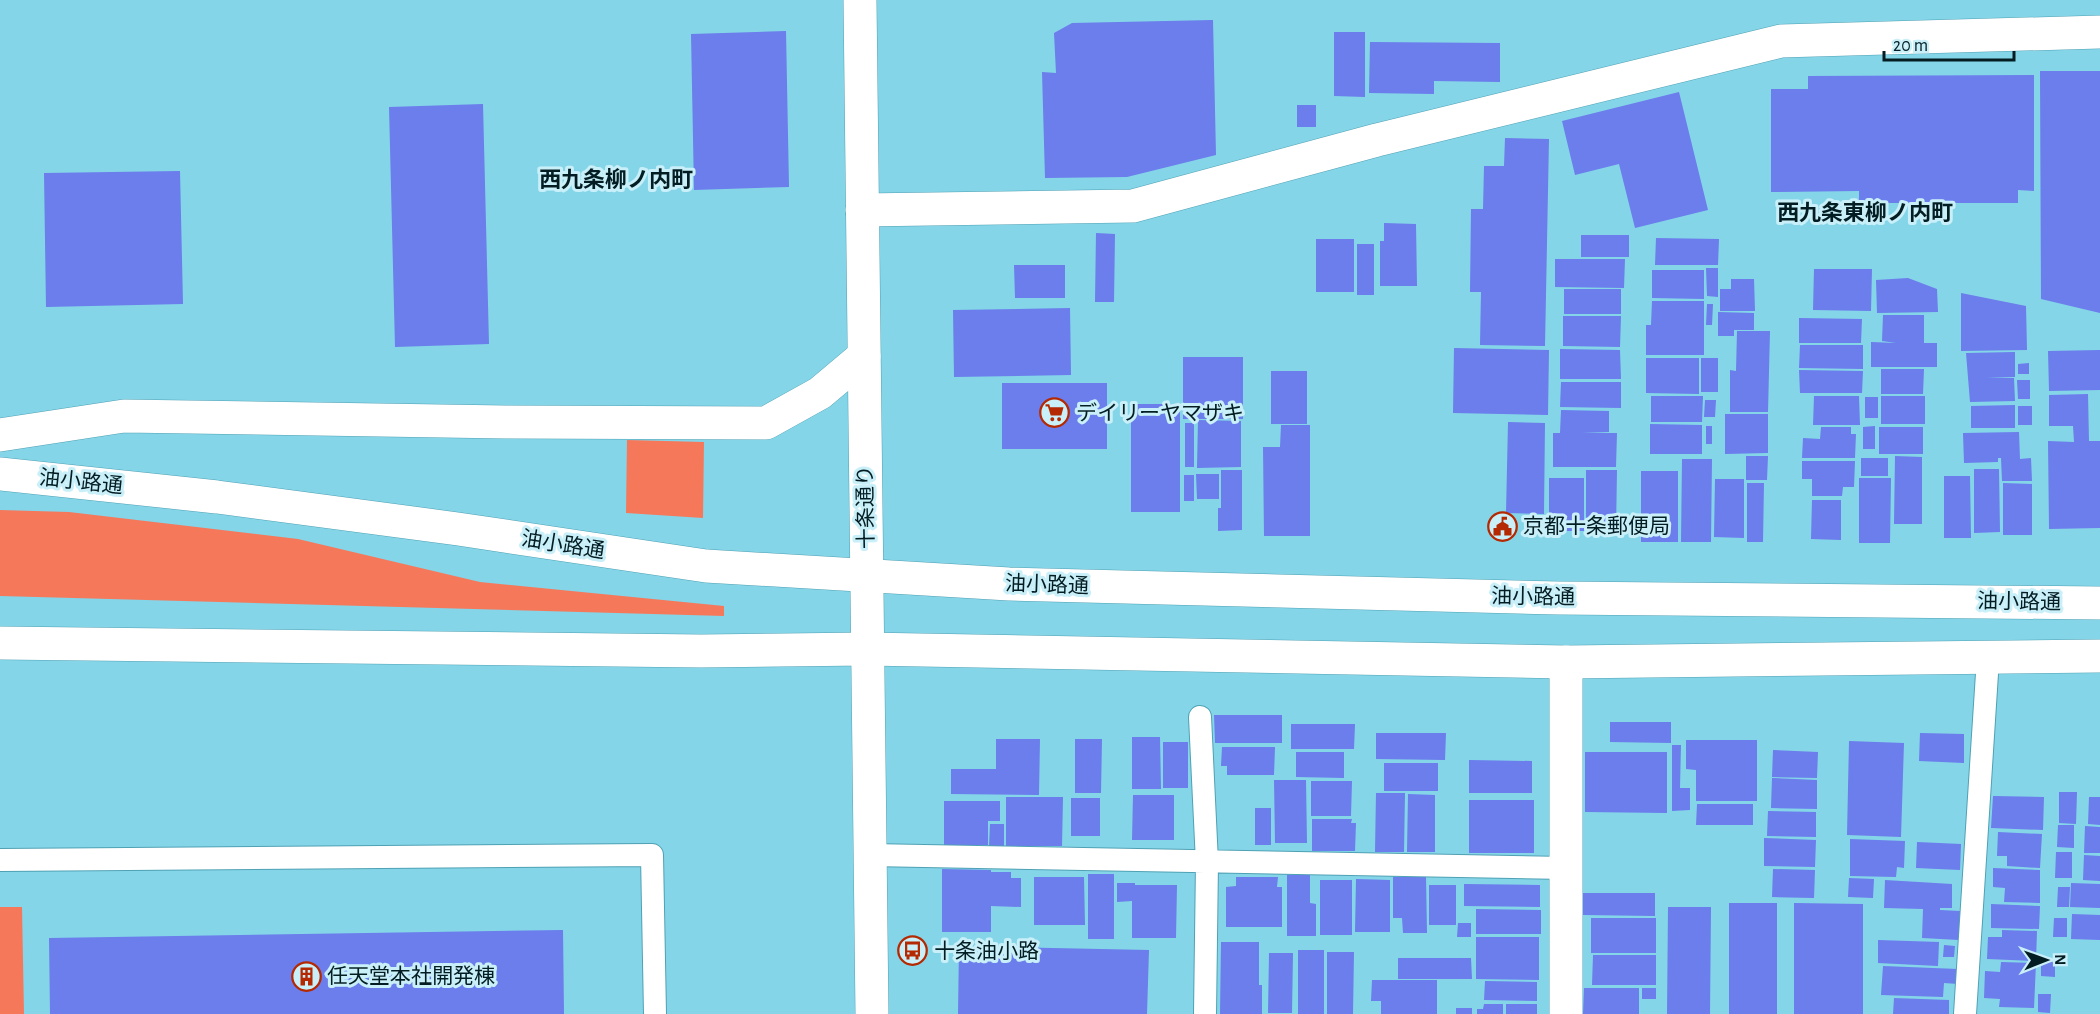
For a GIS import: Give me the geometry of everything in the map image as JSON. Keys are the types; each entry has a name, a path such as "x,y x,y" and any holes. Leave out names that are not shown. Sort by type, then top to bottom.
{"street":[{"name":"十条通り","path":"860,0 872,1014"},
{"path":"862,210 1133,206 1377,140 1781,41 2100,32"},
{"path":"0,435 124,416 766,423 820,393 864,356"},
{"name":"油小路通","path":"0,474 320,511 706,566 866,576 1009,584 1558,598 2100,603"},
{"path":"0,643 689,651 866,649 1566,662 2100,656"},
{"path":"1566,662 1566,1014"}],"lane":[{"path":"1965,1014 1988,658"},
{"path":"1200,717 1207,862 1205,1014"},
{"path":"0,860 652,855 655,1014"},
{"path":"870,855 1566,868"}],"shaded area":[{"path":"627,440 704,442 703,518 626,513"},
{"path":"0,510 69,512 298,539 480,582 724,606 724,616 0,596"},
{"path":"0,907 22,907 24,1014 0,1014"}],"building":[{"path":"1213,20 1216,155 1127,177 1045,178 1042,72 1056,73 1054,33 1072,23"},
{"path":"786,31 789,187 694,190 691,34"},
{"path":"1334,32 1365,32 1365,97 1334,96"},
{"path":"1370,42 1500,43 1500,82 1434,81 1434,94 1369,93"},
{"path":"2040,71 2100,71 2100,313 2041,299"},
{"path":"2034,75 2034,191 2018,190 2018,203 1859,203 1859,191 1771,192 1771,89 1808,89 1808,76"},
{"path":"1679,92 1708,210 1635,228 1619,164 1575,175 1562,121"},
{"path":"483,104 489,344 395,347 389,107"},
{"path":"1297,105 1316,105 1316,127 1297,127"},
{"path":"1505,138 1549,139 1545,346 1480,345 1481,292 1470,292 1471,209 1483,209 1484,166 1504,166"},
{"path":"180,171 183,304 46,307 44,173"},
{"path":"1384,223 1416,224 1417,286 1380,286 1380,241 1384,241"},
{"path":"1096,233 1115,234 1114,302 1095,302"},
{"path":"1581,235 1629,235 1629,257 1581,257"},
{"path":"1656,238 1719,239 1718,265 1655,265"},
{"path":"1316,239 1354,239 1354,292 1316,292"},
{"path":"1357,244 1374,244 1374,295 1357,295"},
{"path":"1555,259 1625,259 1624,288 1555,287"},
{"path":"1014,265 1065,265 1065,298 1015,298"},
{"path":"1706,268 1718,268 1718,297 1707,296"},
{"path":"1814,269 1872,269 1871,311 1813,310"},
{"path":"1652,270 1704,270 1704,299 1652,298"},
{"path":"1908,278 1937,289 1938,312 1877,313 1876,280"},
{"path":"1731,279 1754,279 1755,311 1720,311 1720,289 1731,289"},
{"path":"1564,289 1621,289 1621,314 1564,314"},
{"path":"1961,293 2026,306 2027,350 1961,351"},
{"path":"1652,301 1704,301 1704,355 1646,355 1646,325 1651,325"},
{"path":"1707,304 1713,304 1712,325 1706,325"},
{"path":"1070,308 1071,375 954,377 953,310"},
{"path":"1718,312 1754,313 1754,330 1734,330 1734,336 1718,336"},
{"path":"1883,315 1924,315 1924,343 1937,343 1937,367 1871,367 1871,342 1896,343 1882,341"},
{"path":"1563,316 1621,316 1620,347 1563,346"},
{"path":"1799,318 1862,319 1861,343 1799,343"},
{"path":"1737,331 1770,331 1768,412 1730,412 1730,370 1736,371"},
{"path":"1800,345 1863,345 1863,369 1799,368"},
{"path":"1454,348 1549,350 1548,415 1453,413"},
{"path":"1560,349 1620,350 1621,379 1560,379"},
{"path":"2100,350 2100,390 2049,391 2048,351"},
{"path":"2015,352 2015,377 1986,377 2014,378 2015,401 1970,402 1966,353"},
{"path":"1183,357 1243,357 1243,419 1183,419"},
{"path":"1646,358 1699,358 1699,394 1646,393"},
{"path":"1701,358 1718,358 1718,392 1701,392"},
{"path":"2029,363 2029,374 2018,374 2018,364"},
{"path":"1881,369 1924,369 1923,394 1881,394"},
{"path":"1799,370 1863,371 1862,393 1800,393"},
{"path":"1271,371 1307,371 1307,424 1271,424"},
{"path":"2017,380 2030,380 2030,399 2018,399"},
{"path":"1561,382 1621,382 1621,408 1560,407"},
{"path":"1002,383 1107,383 1107,449 1002,449"},
{"path":"2088,394 2089,441 2100,441 2100,528 2049,529 2048,441 2074,442 2073,426 2049,426 2049,395"},
{"path":"1651,396 1703,396 1702,422 1651,422"},
{"path":"1814,396 1859,396 1860,425 1813,425"},
{"path":"1881,396 1925,396 1925,424 1881,424"},
{"path":"1865,397 1878,397 1878,418 1865,418"},
{"path":"1705,400 1716,400 1715,417 1704,417"},
{"path":"1131,404 1180,404 1180,512 1131,512"},
{"path":"2015,405 2015,428 1971,428 1971,406"},
{"path":"2018,406 2032,406 2032,425 2018,425"},
{"path":"1561,410 1609,411 1609,432 1582,433 1617,433 1616,467 1553,467 1553,433 1560,433"},
{"path":"1725,414 1768,414 1768,453 1725,454"},
{"path":"1198,420 1241,421 1241,467 1197,468"},
{"path":"1508,422 1545,423 1544,514 1506,513"},
{"path":"1185,423 1194,423 1194,467 1185,467"},
{"path":"1650,424 1702,425 1702,454 1650,454"},
{"path":"1281,425 1310,425 1310,536 1264,536 1263,447 1280,447"},
{"path":"1706,426 1712,426 1712,444 1706,444"},
{"path":"1875,426 1875,449 1863,449 1863,427"},
{"path":"1821,427 1851,427 1851,434 1856,434 1855,458 1802,458 1803,438 1820,439"},
{"path":"1879,427 1923,427 1923,454 1879,454"},
{"path":"2019,432 2020,459 2031,458 2032,481 2002,481 2001,458 1998,458 1998,462 1964,463 1963,433"},
{"path":"1746,456 1768,456 1767,480 1746,480"},
{"path":"1895,456 1922,457 1922,524 1894,524"},
{"path":"1861,458 1888,458 1888,476 1861,476"},
{"path":"1682,459 1712,459 1711,542 1681,542"},
{"path":"1802,461 1855,461 1854,487 1843,487 1842,496 1812,496 1812,479 1802,479"},
{"path":"1974,469 1999,469 2000,532 1974,533"},
{"path":"1221,470 1242,470 1242,530 1218,531 1218,508 1221,508"},
{"path":"1586,470 1617,470 1616,532 1586,531"},
{"path":"1641,471 1678,471 1678,542 1641,542"},
{"path":"1196,474 1219,474 1219,499 1197,499"},
{"path":"1184,475 1194,475 1194,501 1184,501"},
{"path":"1944,476 1970,476 1971,538 1944,538"},
{"path":"1549,478 1584,478 1584,531 1549,531"},
{"path":"1859,478 1891,478 1890,543 1859,543"},
{"path":"1715,479 1744,479 1744,538 1714,537"},
{"path":"1747,483 1764,483 1763,542 1747,542"},
{"path":"2003,483 2032,484 2032,535 2003,535"},
{"path":"1812,500 1841,500 1841,540 1811,539"},
{"path":"1214,715 1282,715 1282,743 1215,743"},
{"path":"1610,722 1671,722 1671,743 1610,742"},
{"path":"1291,724 1355,724 1354,749 1291,749"},
{"path":"1376,733 1446,733 1445,760 1376,759"},
{"path":"1920,733 1964,734 1964,763 1919,761"},
{"path":"1132,737 1160,737 1161,789 1132,789"},
{"path":"996,739 1040,739 1039,795 951,794 951,769 996,769"},
{"path":"1075,739 1102,739 1101,793 1075,793"},
{"path":"1686,740 1757,740 1757,801 1696,801 1696,770 1686,769"},
{"path":"1849,741 1904,743 1901,837 1847,835"},
{"path":"1163,742 1188,742 1188,788 1163,788"},
{"path":"1672,745 1681,745 1680,788 1690,788 1690,810 1672,811"},
{"path":"1222,747 1275,747 1274,775 1227,775 1227,766 1221,766"},
{"path":"1773,750 1818,752 1817,778 1772,777"},
{"path":"1296,752 1344,752 1344,778 1296,777"},
{"path":"1585,752 1667,752 1667,813 1585,812"},
{"path":"1469,760 1532,761 1532,793 1469,793"},
{"path":"1384,763 1438,763 1438,791 1384,791"},
{"path":"1772,778 1817,780 1817,809 1771,808"},
{"path":"1274,780 1306,780 1307,843 1275,843"},
{"path":"1311,781 1352,781 1351,816 1311,816"},
{"path":"2059,792 2077,792 2076,824 2059,823"},
{"path":"1376,793 1405,793 1404,852 1375,852"},
{"path":"1408,794 1435,795 1435,852 1407,852"},
{"path":"1133,795 1174,795 1174,840 1132,840"},
{"path":"1993,796 2044,797 2043,830 1991,828"},
{"path":"1006,797 1063,797 1062,846 1006,846"},
{"path":"2089,797 2100,797 2100,825 2088,824"},
{"path":"1071,798 1100,798 1100,836 1071,836"},
{"path":"1469,800 1534,800 1534,853 1469,853"},
{"path":"944,801 1000,801 1000,821 988,821 988,845 944,845"},
{"path":"1697,804 1753,804 1753,825 1696,825"},
{"path":"1255,808 1271,808 1271,845 1255,845"},
{"path":"1768,811 1816,812 1816,837 1767,836"},
{"path":"1312,819 1352,819 1351,823 1356,823 1355,851 1312,851"},
{"path":"990,824 1004,824 1004,847 989,847"},
{"path":"2058,825 2074,825 2074,848 2057,847"},
{"path":"2085,826 2100,827 2100,853 2084,853"},
{"path":"1998,832 2042,834 2040,868 2007,866 2007,856 1997,856"},
{"path":"1764,838 1816,840 1815,867 1764,866"},
{"path":"1850,839 1905,841 1904,868 1897,867 1896,877 1850,876"},
{"path":"1917,842 1961,844 1960,870 1916,868"},
{"path":"2056,852 2072,852 2072,878 2055,878"},
{"path":"2084,855 2100,856 2100,881 2083,880"},
{"path":"1993,868 2040,870 2040,903 2004,902 2005,888 1993,887"},
{"path":"942,869 1011,872 1011,878 1021,878 1021,907 991,906 991,932 942,932"},
{"path":"1773,869 1815,870 1814,898 1772,897"},
{"path":"1088,874 1114,874 1114,939 1088,939"},
{"path":"1287,875 1310,875 1310,903 1316,904 1316,936 1287,936"},
{"path":"1034,877 1084,877 1085,925 1034,925"},
{"path":"1236,877 1278,877 1277,887 1282,887 1282,927 1226,927 1226,887 1236,886"},
{"path":"1393,877 1426,877 1427,933 1403,933 1402,918 1393,918"},
{"path":"1849,878 1874,879 1873,898 1848,897"},
{"path":"1356,879 1390,880 1390,932 1355,932"},
{"path":"1320,880 1352,880 1352,935 1320,935"},
{"path":"1885,880 1952,884 1952,908 1940,908 1940,910 1960,911 1959,940 1922,938 1923,909 1884,908"},
{"path":"1117,883 1177,885 1176,938 1132,938 1132,901 1117,902"},
{"path":"2071,883 2100,884 2100,908 2070,907"},
{"path":"1464,884 1540,885 1540,907 1464,906"},
{"path":"1429,885 1456,885 1456,925 1429,925"},
{"path":"2058,887 2070,887 2069,907 2057,907"},
{"path":"1583,893 1655,893 1655,916 1583,915"},
{"path":"1729,903 1777,903 1777,1014 1729,1014"},
{"path":"1794,903 1863,904 1863,1014 1794,1014"},
{"path":"1991,904 2040,906 2039,929 1991,928"},
{"path":"1668,907 1711,907 1710,1014 1667,1014"},
{"path":"1476,909 1541,910 1541,934 1476,934"},
{"path":"2072,914 2100,915 2100,940 2071,939"},
{"path":"1591,918 1656,918 1656,953 1591,953"},
{"path":"2054,918 2067,918 2067,937 2053,937"},
{"path":"1458,923 1471,923 1471,937 1457,937"},
{"name":"任天堂本社開発棟","path":"563,930 564,1014 50,1014 49,938"},
{"path":"2002,930 2037,931 2036,961 1987,959 1988,937 2002,937"},
{"path":"1476,937 1539,937 1539,980 1476,979"},
{"path":"1878,940 1939,942 1938,966 1878,963"},
{"path":"1221,942 1259,942 1262,1014 1220,1014"},
{"path":"1944,945 1955,946 1954,957 1943,957"},
{"path":"959,946 1149,950 1147,1014 958,1014"},
{"path":"1298,950 1324,950 1324,1014 1298,1014"},
{"path":"1327,952 1354,952 1353,1014 1327,1014"},
{"path":"1269,953 1293,953 1292,1013 1268,1013"},
{"path":"1593,955 1656,955 1656,985 1592,985"},
{"path":"1398,958 1471,958 1472,979 1398,979"},
{"path":"2001,962 2036,963 2034,1008 1999,1007 2000,999 1984,998 1985,971 2000,972"},
{"path":"2041,962 2055,962 2055,977 2041,976"},
{"path":"1883,966 1958,969 1958,984 1944,983 1943,997 1881,995"},
{"path":"1372,980 1437,980 1437,1014 1381,1014 1381,1001 1371,1001"},
{"path":"1485,981 1537,982 1537,1001 1484,1000"},
{"path":"1584,988 1639,988 1639,1014 1583,1014"},
{"path":"1642,988 1656,988 1656,999 1642,999"},
{"path":"2038,994 2051,994 2050,1013 2038,1012"},
{"path":"1894,998 1949,1000 1949,1014 1893,1014"},
{"path":"1484,1004 1503,1004 1503,1014 1477,1014 1477,1009 1483,1009"},
{"path":"1506,1004 1537,1004 1537,1014 1506,1014"},
{"path":"1456,1008 1472,1008 1472,1014 1456,1014"}],"place":[{"name":"デイリーヤマザキ","path":"1055,413"},
{"name":"京都十条郵便局","path":"1502,526"},
{"name":"十条油小路","path":"913,951"},
{"name":"任天堂本社開発棟","path":"306,976"}],"district":[{"name":"西九条柳ノ内町","path":"616,180"},
{"name":"西九条東柳ノ内町","path":"1865,213"}]}
